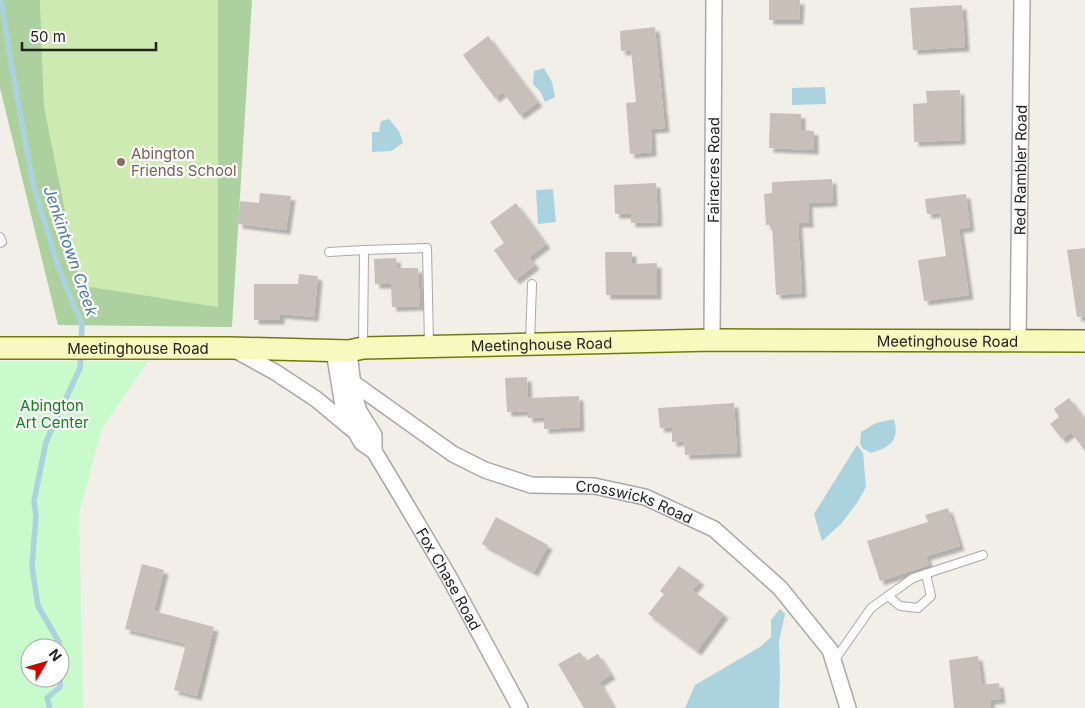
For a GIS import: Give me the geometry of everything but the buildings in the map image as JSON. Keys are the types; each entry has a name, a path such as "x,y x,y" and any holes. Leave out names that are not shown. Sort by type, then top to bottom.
{"street":[{"name":"Fairacres Road","path":"712,340 714,0"},
{"name":"Red Rambler Road","path":"1018,340 1022,0"},
{"name":"Meetinghouse Road","path":"9,348 348,350 429,346 712,340 1085,341"},
{"name":"Fox Chase Road","path":"231,348 308,394 355,431"},
{"name":"Fox Chase Road","path":"348,350 352,382 360,411 374,435 374,451"},
{"name":"Fox Chase Road","path":"348,350 343,406 355,431 362,443 374,451 449,577 520,708"},
{"name":"Crosswicks Road","path":"352,382 453,454 485,470 531,485 594,486 645,497 714,529 780,588 830,650 848,708"}],"lane":[{"path":"0,237 2,242 0,243"},
{"path":"329,252 427,248 429,346"},
{"path":"348,350 364,250"},
{"path":"530,344 532,284"},
{"path":"834,662 871,608 913,578 983,555"},
{"path":"888,596 900,606 918,608 931,596 926,574"}],"green space":[{"path":"0,0 40,0 44,106 78,275 84,286 218,307 218,0 252,0 232,327 58,325 0,88"},
{"name":"Abington Friends School","path":"40,0 218,0 218,307 84,287 78,275 44,106"},
{"name":"Abington Art Center","path":"0,361 148,361 102,428 79,513 83,708 0,708"}],"water":[{"path":"544,68 552,82 555,97 545,102 540,91 533,84 534,71"},
{"path":"825,87 826,104 792,105 792,88"},
{"path":"389,119 399,131 403,143 391,151 372,152 372,132 379,132 381,121"},
{"path":"553,189 556,222 538,224 536,190"},
{"path":"894,419 896,433 892,442 871,453 862,448 860,443 861,432 876,423"},
{"path":"857,445 863,453 866,487 857,503 841,524 822,541 814,514"},
{"path":"780,609 785,614 779,641 779,708 685,708 695,685 760,647 771,637 771,620"}],"waterway":[{"name":"Jenkintown Creek","path":"1,0 33,184 58,266 82,325 81,344"},
{"name":"Jenkintown Creek","path":"57,638 38,606 32,566 36,516 34,501 46,442 80,368 81,353"},
{"name":"Jenkintown Creek","path":"50,708 47,698 59,688"}],"place":[{"name":"Abington Friends School","path":"121,162"}]}
